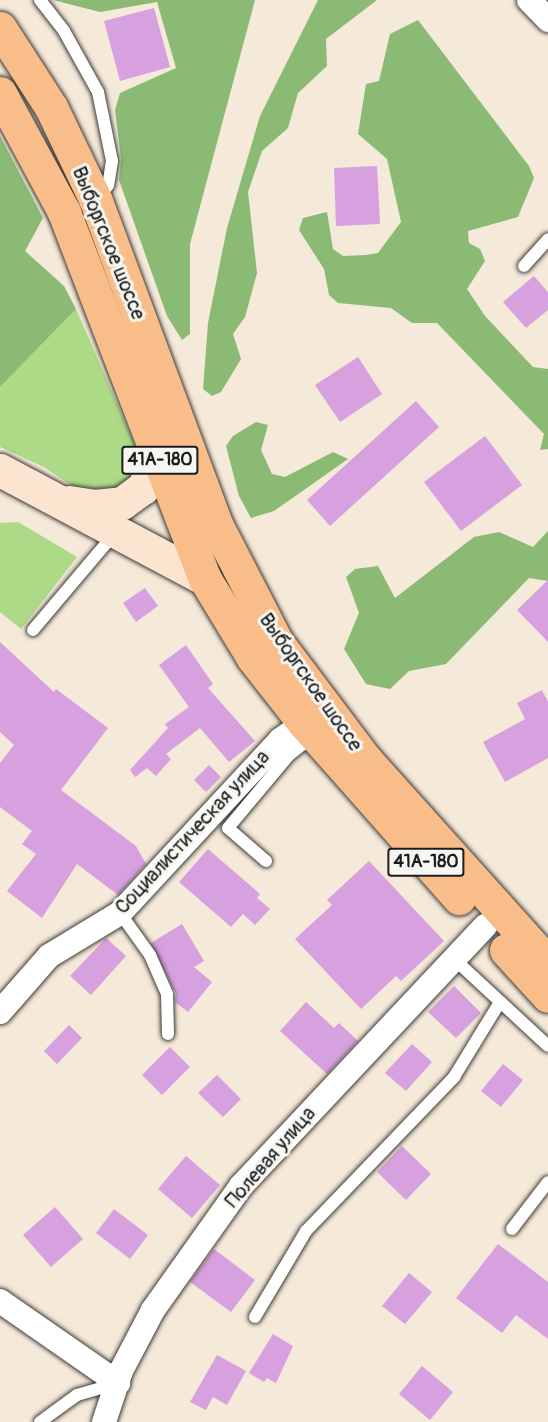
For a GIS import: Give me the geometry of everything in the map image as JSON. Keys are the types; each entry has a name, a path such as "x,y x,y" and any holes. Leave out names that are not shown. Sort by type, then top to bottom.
{"main road":[{"name":"Выборгское шоссе","path":"0,28 51,107 96,201 217,526 277,642 366,760 548,963"},
{"name":"Выборгское шоссе","path":"0,93 64,212 205,579 253,658 309,729 548,996"}],"street":[{"path":"529,0 548,20"},
{"path":"55,500 93,506 122,503 143,488 158,456"},
{"path":"2,474 205,579"},
{"name":"Социалистическая улица","path":"0,1012 49,956 120,913 280,740 309,729"},
{"name":"Полевая улица","path":"104,1422 117,1383 153,1310 241,1186 484,926"},
{"path":"0,1301 117,1383"}],"lane":[{"path":"40,0 64,31 98,92 111,161 108,185 96,201"},
{"path":"524,266 548,239"},
{"path":"33,630 116,532"},
{"path":"266,861 228,828 309,729"},
{"path":"120,913 150,955 167,994 168,1034"},
{"path":"453,958 548,1046"},
{"path":"255,1317 306,1231 454,1077 500,1002"},
{"path":"512,1229 548,1182"},
{"path":"40,1422 77,1395 117,1383"}],"green space":[{"path":"53,0 255,0 190,244 190,334 182,340 167,316 119,180 121,159 115,110 120,93 176,68 157,2 100,12"},
{"path":"318,0 377,0 326,39 327,66 298,93 288,128 262,151 248,192 257,273 245,317 233,334 241,359 221,392 212,396 203,389 208,323 227,228 260,116"},
{"path":"418,20 529,166 534,178 518,217 468,231 469,243 480,249 485,261 467,289 485,316 533,367 548,369 548,449 540,450 544,434 437,323 412,323 391,308 338,303 329,295 324,269 299,230 303,218 327,212 333,249 343,256 366,255 378,253 401,222 387,159 358,134 366,84 379,81 390,34"},
{"path":"0,136 43,218 25,251 64,286 76,309 0,387"},
{"path":"76,309 140,456 138,478 127,490 84,494 44,467 0,447 0,387"},
{"path":"256,422 268,425 261,450 272,474 285,477 333,452 348,459 274,511 251,518 239,496 226,446 233,436"},
{"path":"18,522 77,557 21,629 0,612 0,523"},
{"path":"548,531 548,581 529,578 446,664 409,671 390,689 366,684 344,649 359,613 346,577 355,569 378,566 395,598 474,537 499,532 533,547"}],"building":[{"path":"154,8 170,67 120,81 104,21"},
{"path":"377,166 380,224 336,226 334,168"},
{"path":"534,276 548,292 548,310 526,328 503,302"},
{"path":"358,357 382,394 340,422 315,385"},
{"path":"416,401 439,427 330,526 307,500"},
{"path":"485,436 522,485 461,531 424,482"},
{"path":"548,580 548,642 517,610"},
{"path":"145,588 158,606 136,622 123,603"},
{"path":"0,642 54,692 56,689 108,728 61,790 136,846 146,864 118,895 77,864 42,918 7,891 36,854 22,844 32,831 0,807 0,763 14,745 0,732"},
{"path":"186,645 213,684 208,688 255,741 229,762 200,728 166,754 171,759 156,776 147,768 135,777 130,770 168,728 165,724 189,707 159,665"},
{"path":"542,690 548,702 548,758 505,782 483,742 525,719 517,703"},
{"path":"209,765 221,777 206,792 194,780"},
{"path":"208,849 260,894 257,898 270,909 255,925 243,914 231,927 179,882"},
{"path":"369,861 444,941 401,981 396,976 361,1009 295,939 332,905 327,900"},
{"path":"182,924 204,961 194,967 212,982 188,1012 175,1002 176,994 151,943"},
{"path":"106,938 126,956 91,995 70,976"},
{"path":"454,986 481,1013 456,1038 428,1012"},
{"path":"306,1002 334,1028 339,1023 358,1041 327,1074 280,1031"},
{"path":"69,1025 82,1038 57,1064 44,1051"},
{"path":"412,1044 432,1062 406,1091 385,1073"},
{"path":"170,1047 190,1067 162,1095 142,1075"},
{"path":"503,1064 523,1080 501,1107 481,1091"},
{"path":"217,1075 241,1099 223,1117 198,1093"},
{"path":"402,1146 431,1174 406,1200 377,1172"},
{"path":"186,1156 220,1185 192,1218 158,1189"},
{"path":"55,1207 83,1239 51,1267 23,1235"},
{"path":"114,1209 148,1235 130,1259 96,1233"},
{"path":"498,1244 548,1282 548,1339 516,1315 502,1333 456,1298"},
{"path":"214,1249 255,1280 231,1312 190,1282"},
{"path":"409,1273 432,1292 405,1324 382,1306"},
{"path":"273,1334 293,1346 276,1383 267,1378 264,1382 249,1373"},
{"path":"217,1355 246,1371 227,1405 213,1397 206,1410 190,1402"},
{"path":"422,1366 453,1392 430,1420 399,1394"}]}
